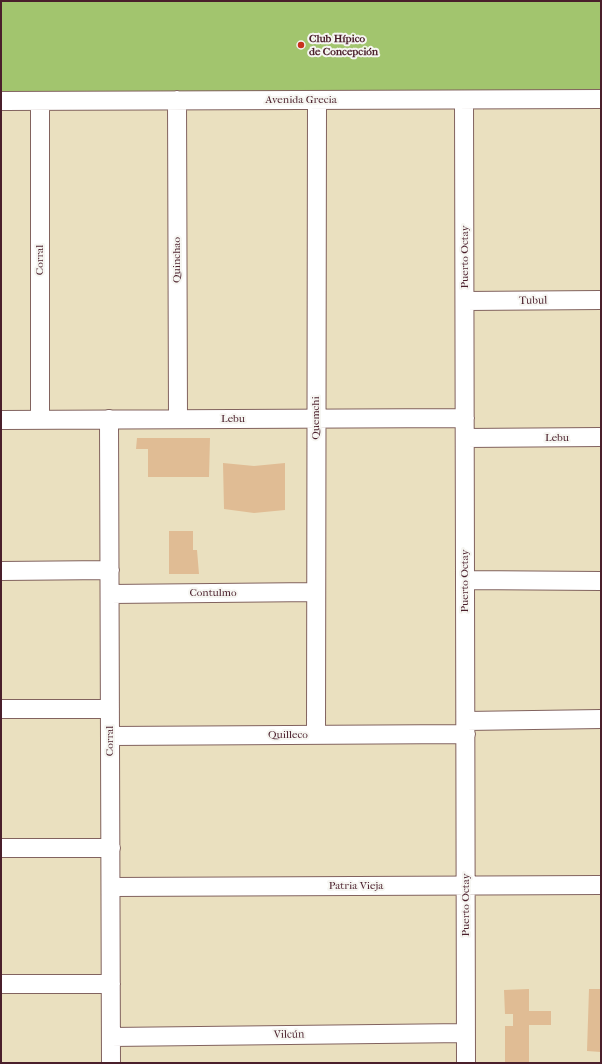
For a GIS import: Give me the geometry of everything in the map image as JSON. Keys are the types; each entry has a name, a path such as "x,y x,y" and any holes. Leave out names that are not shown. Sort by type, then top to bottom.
{"street":[{"name":"Avenida Grecia","path":"1,101 601,99"},
{"name":"Quinchao","path":"177,100 178,419"},
{"name":"Quemchi","path":"316,735 317,100"},
{"name":"Puerto Octay","path":"464,100 466,1063"},
{"name":"Corral","path":"40,101 40,419"},
{"name":"Tubul","path":"465,301 601,300"},
{"name":"Lebu","path":"1,420 465,418"},
{"name":"Corral","path":"109,419 111,1063"},
{"name":"Lebu","path":"465,438 601,437"},
{"path":"1,571 110,570"},
{"path":"465,580 601,581"},
{"name":"Contulmo","path":"110,594 316,592"},
{"path":"1,709 110,709"},
{"name":"Quilleco","path":"110,736 316,735 466,728 601,719"},
{"path":"1,848 111,848"},
{"name":"Patria Vieja","path":"111,887 601,885"},
{"path":"1,984 111,984"},
{"name":"Vilcún","path":"111,1037 466,1033"}],"green space":[{"name":"Club Hípico de Concepción","path":"1,1 601,1 601,90 1,92"}],"building":[{"path":"137,438 210,438 209,477 148,477 148,449 136,449"},
{"path":"223,463 254,466 285,463 285,510 254,513 224,509"},
{"path":"169,531 193,531 193,550 197,550 199,574 169,574"},
{"path":"529,989 529,1011 551,1011 551,1025 529,1025 529,1063 505,1063 505,1026 513,1026 513,1014 505,1014 504,990"},
{"path":"589,989 601,989 601,1052 587,1051"}],"place":[{"name":"Club Hípico de Concepción","path":"301,45"}]}
